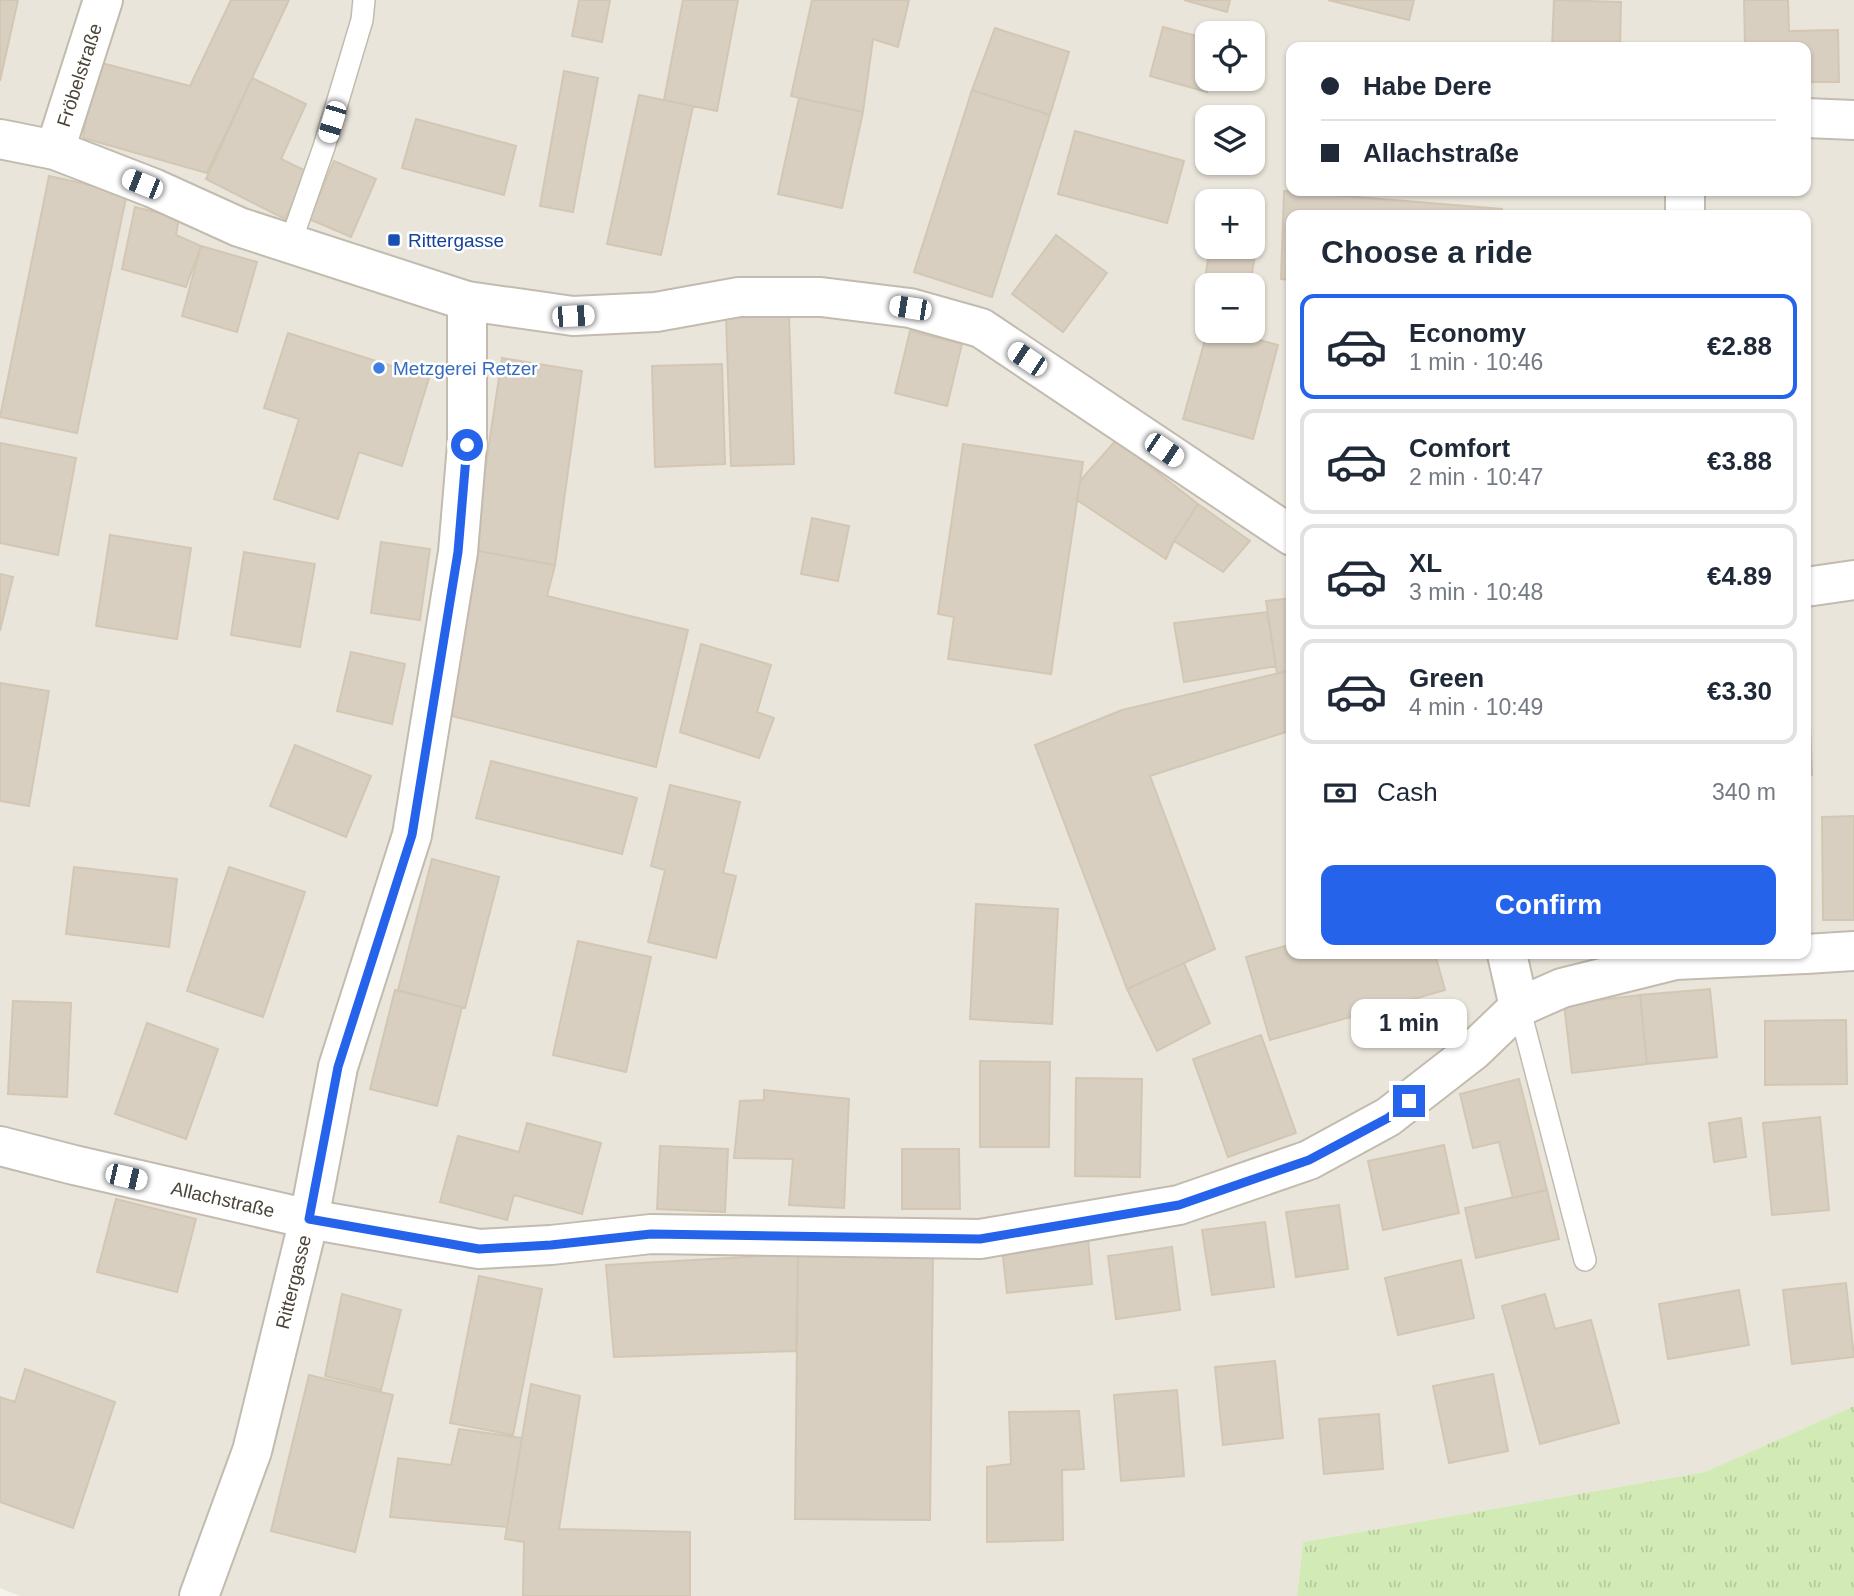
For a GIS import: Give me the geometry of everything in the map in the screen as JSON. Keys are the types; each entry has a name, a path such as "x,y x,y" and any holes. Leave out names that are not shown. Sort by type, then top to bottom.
{"street":[{"name":"Fröbelstraße","path":"55,150 103,0"},
{"path":"1811,118 1854,120"},
{"path":"0,139 55,150 153,188 239,227 467,302 573,316 656,312 739,297 821,297 910,308 981,328 1286,532"},
{"name":"Rittergasse","path":"199,1596 252,1451 309,1219 338,1067 412,835 458,552 467,445 467,302"},
{"path":"1811,586 1854,580"},
{"name":"Allachstraße","path":"1811,954 1854,951"},
{"path":"1508,959 1519,1007"},
{"name":"Allachstraße","path":"0,1146 309,1219 479,1249 551,1245 651,1234 980,1239 1179,1205 1309,1160 1388,1118 1473,1051 1519,1007 1562,988 1675,960 1697,959"}],"lane":[{"path":"290,244 328,135 362,20 364,0"},
{"path":"1519,1007 1585,1260"}],"shaded area":[{"path":"0,0 1854,0 1854,1406 1705,1472 1303,1542 1297,1596 20,1596 0,1588"}],"green space":[{"path":"1854,1406 1854,1596 1297,1596 1303,1542 1705,1472"}],"building":[{"path":"0,0 18,0 0,81"},
{"path":"231,0 289,0 207,173 83,138 94,61 190,86"},
{"path":"579,0 610,0 602,42 572,36"},
{"path":"683,0 738,0 717,111 664,100"},
{"path":"812,0 909,0 898,47 873,39 863,112 791,96"},
{"path":"1184,0 1230,0 1227,12"},
{"path":"1328,0 1414,0 1409,20"},
{"path":"1554,0 1621,2 1620,42 1552,42"},
{"path":"1744,0 1788,0 1789,31 1838,30 1839,82 1811,82 1811,42 1745,42"},
{"path":"1163,27 1195,36 1195,89 1150,76"},
{"path":"995,28 1069,52 1050,115 972,90"},
{"path":"564,71 598,78 573,212 540,206"},
{"path":"252,78 306,104 281,159 308,172 285,219 206,179"},
{"path":"972,90 1050,115 992,297 914,272"},
{"path":"639,95 693,106 661,255 607,244"},
{"path":"799,98 863,112 842,208 778,194"},
{"path":"416,119 516,146 504,195 402,168"},
{"path":"1075,131 1184,161 1167,223 1058,194"},
{"path":"334,161 376,179 351,237 309,219"},
{"path":"49,176 127,193 77,433 0,417"},
{"path":"1284,191 1286,196 1345,196 1502,209 1286,210 1286,279 1281,279"},
{"path":"135,207 179,218 176,235 201,246 186,287 122,269"},
{"path":"1056,235 1107,273 1063,332 1012,294"},
{"path":"201,246 257,262 237,332 182,316"},
{"path":"1208,259 1254,259 1252,273 1206,273"},
{"path":"789,316 794,464 731,466 726,318"},
{"path":"910,331 962,344 947,406 895,393"},
{"path":"288,333 429,378 402,466 359,452 338,519 274,499 299,419 264,408"},
{"path":"1265,342 1278,345 1253,439 1183,419 1204,343"},
{"path":"502,358 582,371 555,565 473,550"},
{"path":"722,364 725,464 655,467 652,366"},
{"path":"1116,440 1198,504 1174,541 1166,559 1077,500 1080,481"},
{"path":"0,443 76,458 58,555 0,543"},
{"path":"963,444 1083,462 1051,674 948,659 954,617 938,614"},
{"path":"1198,504 1250,541 1223,572 1174,541"},
{"path":"812,518 849,526 838,581 801,574"},
{"path":"110,535 191,548 177,639 96,626"},
{"path":"381,542 430,549 420,620 371,613"},
{"path":"473,550 555,565 547,596 688,630 656,767 444,714"},
{"path":"244,552 315,564 300,647 231,635"},
{"path":"0,574 13,577 0,631"},
{"path":"1286,599 1286,671 1277,673 1266,601"},
{"path":"1267,612 1276,666 1184,682 1174,623"},
{"path":"701,644 771,665 757,712 774,718 759,758 680,732"},
{"path":"351,652 405,664 392,724 337,711"},
{"path":"1286,671 1286,732 1150,776 1215,949 1127,989 1035,745 1122,710"},
{"path":"0,683 49,691 29,806 0,801"},
{"path":"295,745 371,776 346,837 270,806"},
{"path":"491,761 637,798 622,854 476,818"},
{"path":"670,785 740,802 723,873 736,876 716,958 648,942 665,870 651,866"},
{"path":"1854,816 1854,920 1823,920 1822,817"},
{"path":"432,859 499,877 465,1008 398,990"},
{"path":"74,867 177,879 169,947 66,934"},
{"path":"229,867 305,892 263,1017 187,991"},
{"path":"976,904 1058,909 1052,1024 970,1019"},
{"path":"578,941 651,957 626,1072 553,1055"},
{"path":"1286,946 1286,959 1436,959 1445,990 1270,1040 1246,957"},
{"path":"1184,963 1210,1023 1157,1051 1127,989"},
{"path":"1710,989 1717,1057 1647,1064 1640,995"},
{"path":"395,990 462,1007 437,1106 370,1089"},
{"path":"1640,995 1647,1064 1572,1073 1564,1004"},
{"path":"13,1001 71,1003 67,1097 8,1094"},
{"path":"1846,1020 1847,1084 1765,1085 1765,1021"},
{"path":"147,1023 218,1049 186,1139 115,1114"},
{"path":"1261,1035 1296,1133 1228,1157 1193,1059"},
{"path":"980,1061 1050,1062 1049,1147 980,1147"},
{"path":"1076,1078 1142,1079 1140,1177 1075,1176"},
{"path":"1519,1079 1547,1190 1513,1198 1499,1142 1473,1148 1460,1094"},
{"path":"764,1090 849,1099 844,1208 789,1205 793,1159 734,1158 740,1101 764,1100"},
{"path":"1820,1117 1829,1210 1772,1215 1763,1123"},
{"path":"1741,1118 1746,1157 1714,1162 1709,1123"},
{"path":"527,1123 601,1143 582,1214 514,1195 507,1220 440,1202 458,1136 519,1152"},
{"path":"1444,1145 1459,1213 1383,1230 1368,1161"},
{"path":"660,1146 728,1149 725,1212 657,1209"},
{"path":"902,1149 959,1149 960,1209 902,1209"},
{"path":"1547,1190 1559,1239 1476,1258 1465,1208"},
{"path":"116,1199 196,1219 177,1292 97,1272"},
{"path":"1339,1205 1348,1269 1296,1277 1286,1212"},
{"path":"1265,1222 1274,1287 1212,1295 1202,1230"},
{"path":"1088,1239 1092,1284 1007,1293 1002,1248"},
{"path":"1172,1247 1180,1310 1116,1319 1108,1256"},
{"path":"798,1254 796,1351 614,1357 606,1265"},
{"path":"798,1254 933,1256 930,1520 795,1519"},
{"path":"1461,1260 1474,1318 1398,1335 1385,1278"},
{"path":"479,1276 542,1289 513,1435 450,1423"},
{"path":"1846,1283 1854,1357 1792,1364 1783,1290"},
{"path":"1739,1290 1749,1345 1668,1359 1659,1304"},
{"path":"342,1294 401,1310 381,1390 325,1376"},
{"path":"1545,1294 1555,1329 1591,1320 1619,1423 1540,1444 1502,1306"},
{"path":"1275,1361 1283,1438 1223,1445 1215,1367"},
{"path":"25,1369 115,1402 73,1528 0,1502 0,1397 15,1402"},
{"path":"1493,1374 1508,1451 1449,1463 1433,1386"},
{"path":"309,1375 393,1395 355,1552 271,1531"},
{"path":"531,1384 580,1396 559,1529 690,1532 690,1596 523,1596 524,1542 505,1539"},
{"path":"1177,1390 1184,1476 1121,1481 1114,1395"},
{"path":"1079,1411 1084,1469 1062,1470 1063,1540 987,1542 987,1467 1011,1464 1009,1412"},
{"path":"1379,1414 1383,1469 1324,1474 1319,1419"},
{"path":"459,1429 522,1438 507,1527 390,1517 398,1458 451,1465"}],"place":[{"name":"Rittergasse","path":"394,240"},
{"name":"Metzgerei Retzer","path":"379,368"}],"route":[{"path":"467,445 458,552 412,835 338,1067 309,1219 479,1249 551,1245 651,1234 980,1239 1179,1205 1309,1160 1388,1118 1409,1101"}]}
